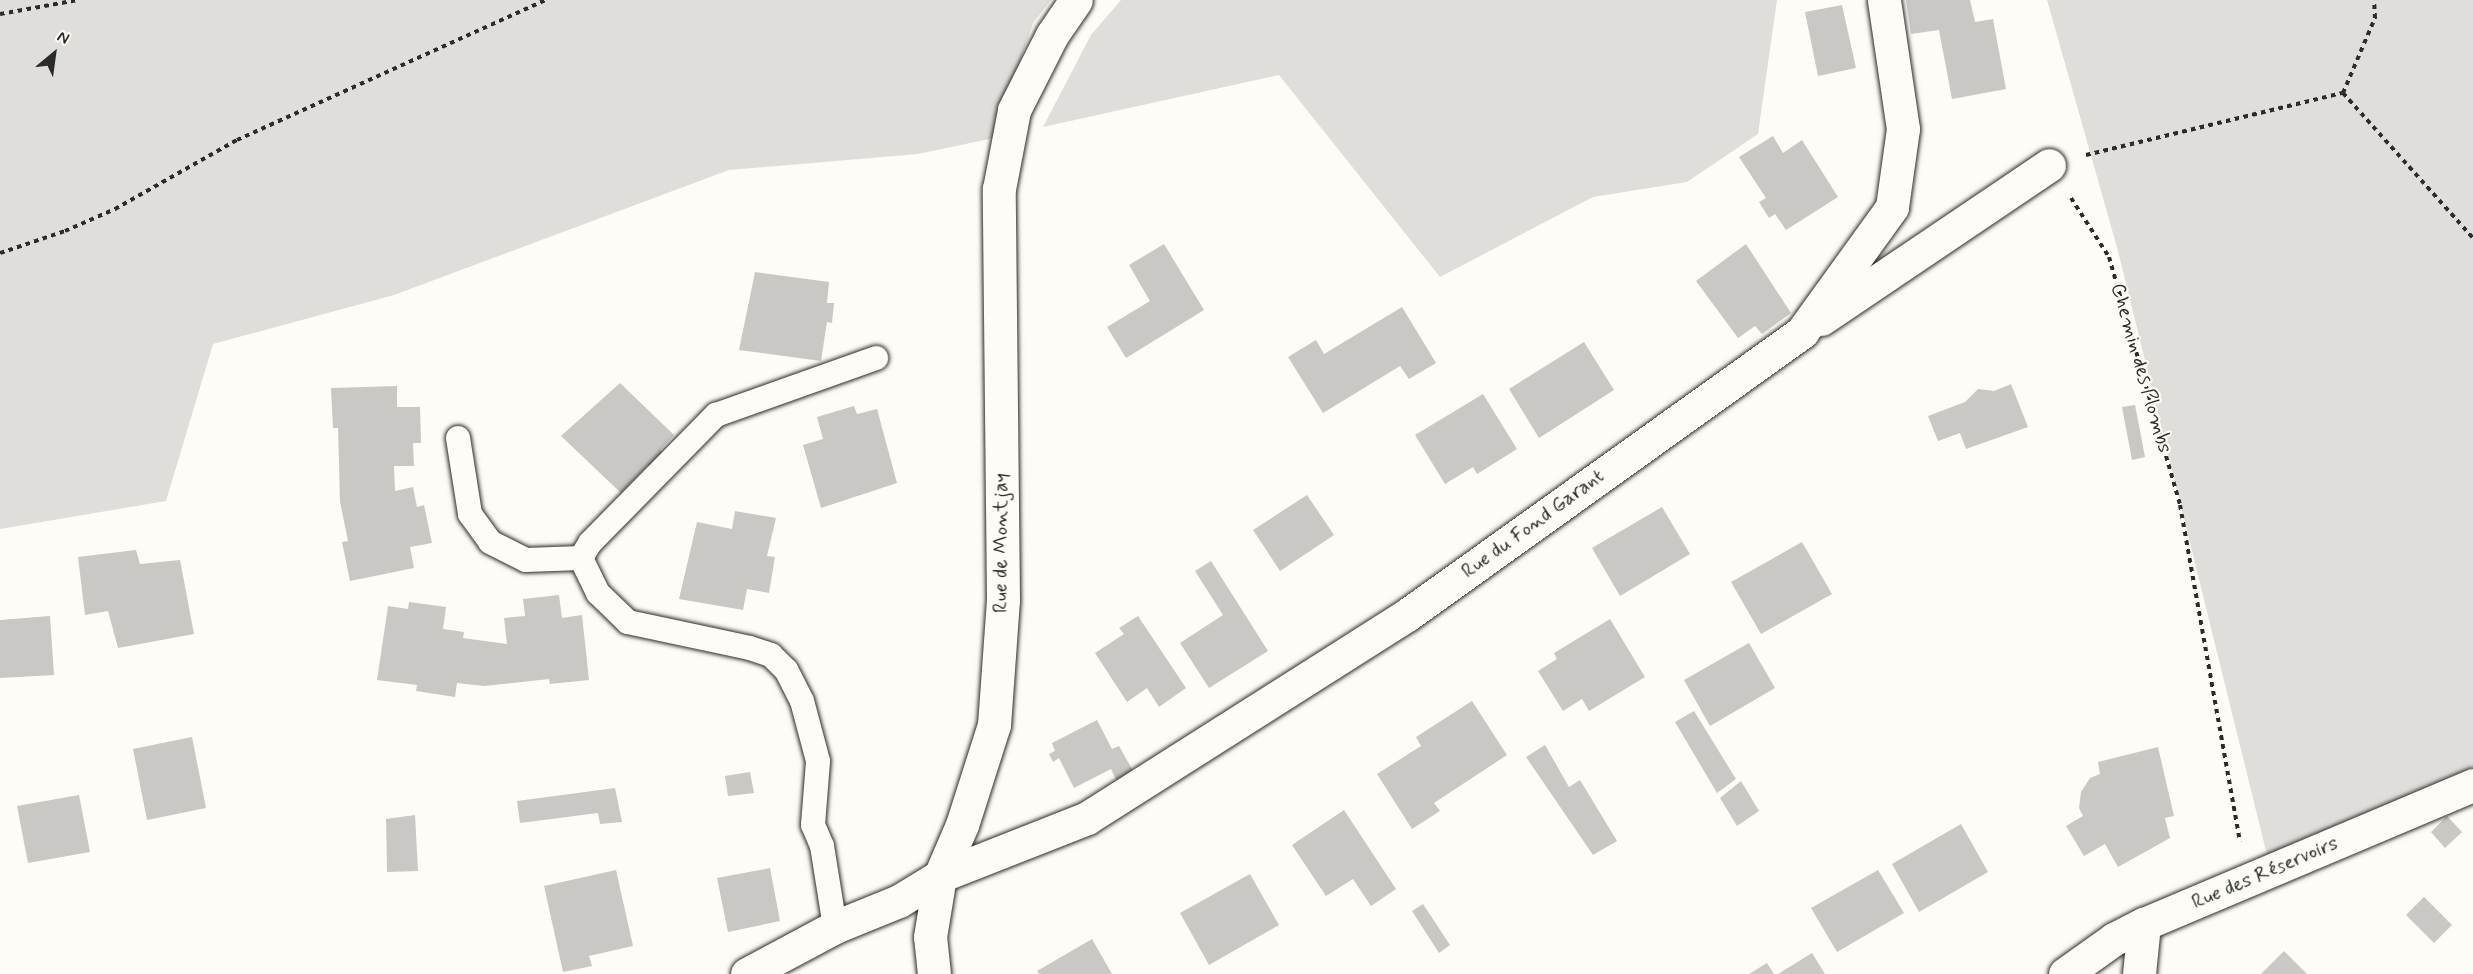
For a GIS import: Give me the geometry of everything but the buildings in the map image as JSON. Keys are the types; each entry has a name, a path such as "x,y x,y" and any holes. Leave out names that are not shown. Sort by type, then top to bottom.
{"street":[{"name":"Rue de Montjay","path":"934,974 930,937 940,876 962,825 994,725 1004,600 999,189 1014,110 1052,35 1076,0"},
{"name":"Rue du Fond Garant","path":"940,876 1097,812 1407,615 1802,332 1892,207 1903,129 1884,0"},
{"path":"1802,332 2049,165"},
{"name":"Rue des Réservoirs","path":"2064,974 2114,939 2144,924 2473,785"},
{"path":"747,974 835,927 899,901 940,876"},
{"path":"2139,974 2144,924"}],"lane":[{"path":"581,558 590,543 716,415 876,358"},
{"path":"458,438 470,514 490,542 526,560 581,558"},
{"path":"581,558 598,593 628,622 750,648 771,656 786,670 802,701 818,761 813,825 822,846 835,927"}],"path":[{"path":"0,14 78,0"},
{"path":"0,253 65,231 115,209 237,140 546,0"},
{"path":"2343,93 2376,18 2374,0"},
{"path":"2049,165 2343,93"},
{"path":"2343,93 2473,238"},
{"name":"Chemin des Plombs","path":"2049,165 2109,256 2180,505 2247,882"}],"shaded area":[{"path":"0,0 1051,0 1033,23 994,138 918,154 729,170 394,295 213,344 166,501 0,529"},
{"path":"1121,0 1777,0 1758,134 1687,182 1593,197 1440,277 1279,75 1043,127 1091,35"},
{"path":"2047,0 2473,0 2473,767 2267,855 2118,251"}]}
